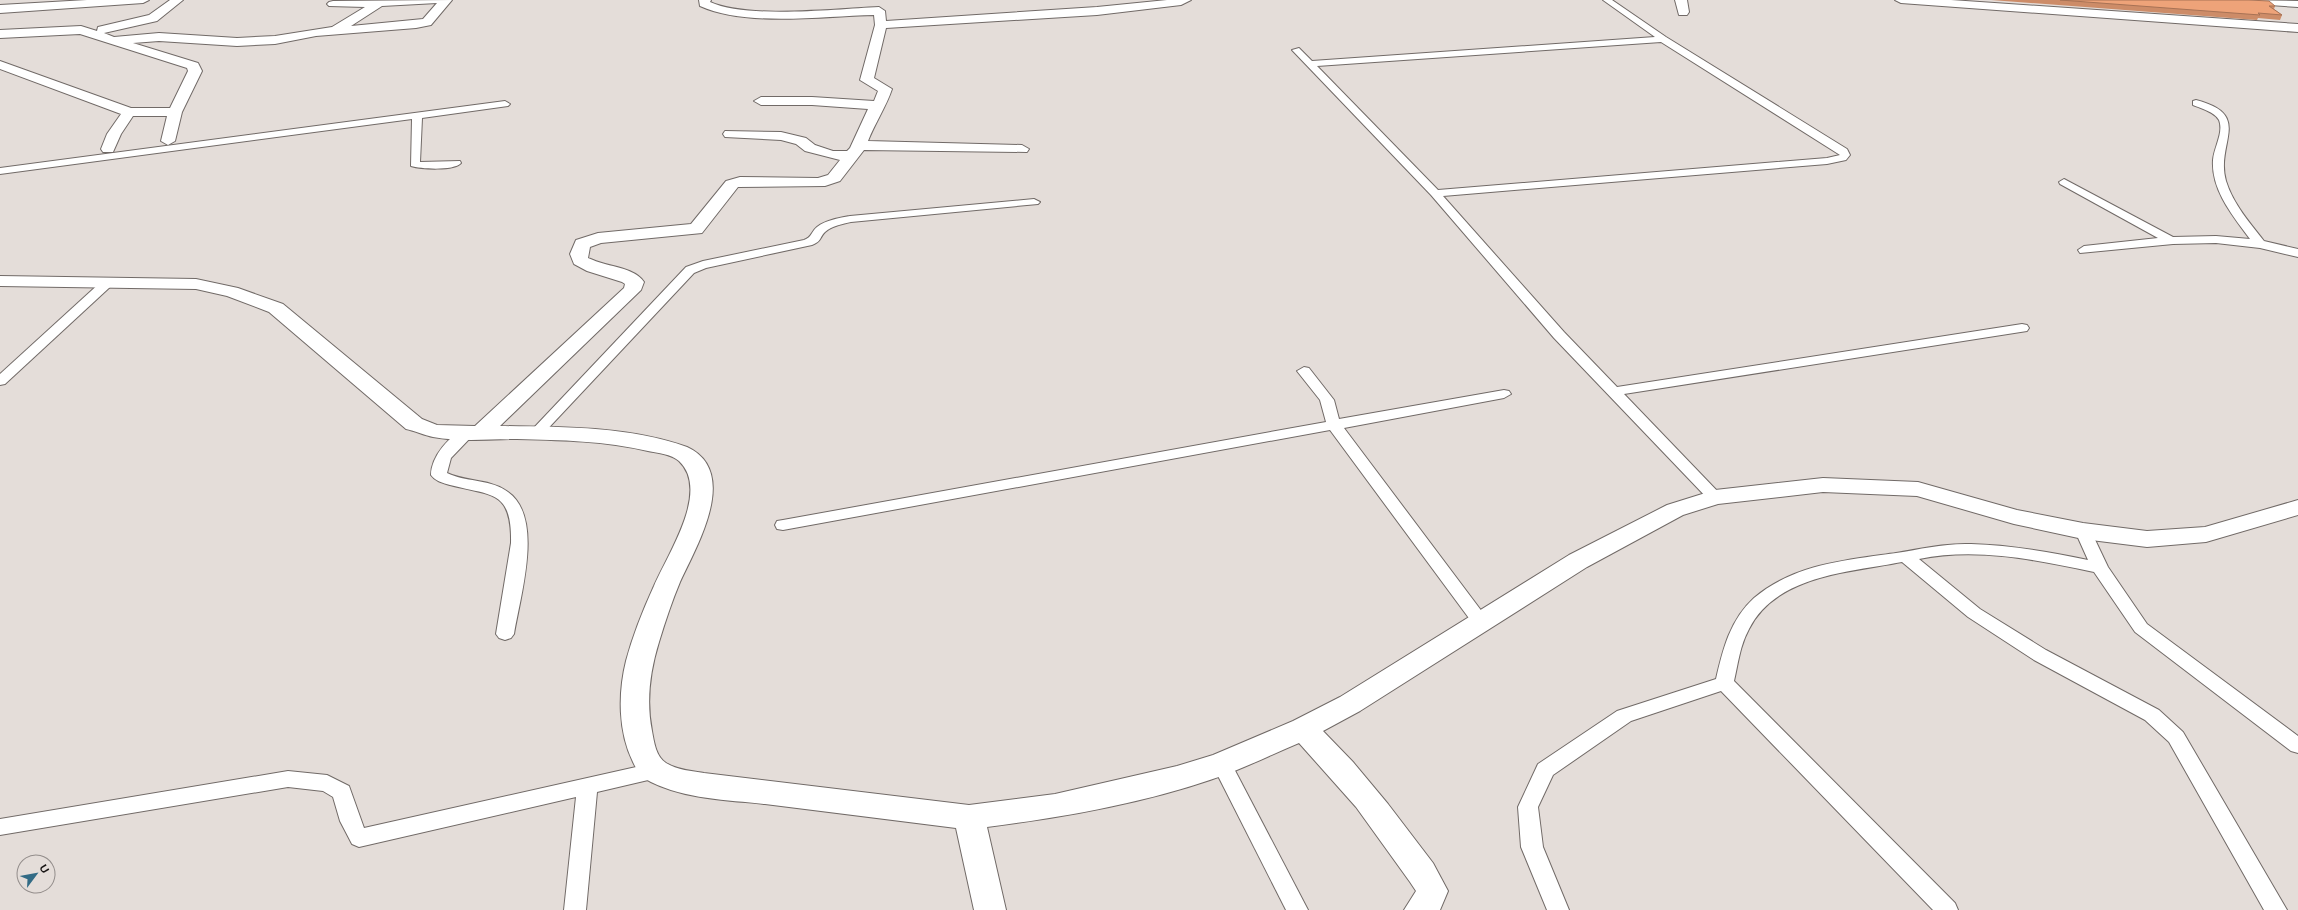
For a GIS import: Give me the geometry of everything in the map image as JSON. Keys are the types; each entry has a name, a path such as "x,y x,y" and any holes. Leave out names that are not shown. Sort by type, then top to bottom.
{"street":[{"path":"0,9 143,0"},
{"path":"91,32 153,18 177,0"},
{"path":"333,4 379,1 436,0"},
{"path":"116,40 159,37 237,42 275,40 334,31 427,22 446,0"},
{"path":"474,433 632,290 635,282 628,277 590,268 580,260 579,254 582,244 598,238 696,229 732,184 825,181 834,178 855,150 872,113 879,106 885,89 868,80 881,25 881,5 754,13 710,8 704,4 705,0"},
{"path":"881,25 1135,8 1181,2 1185,0"},
{"path":"1681,0 1684,12"},
{"path":"1901,0 2298,28"},
{"path":"2044,0 2052,11"},
{"path":"2240,0 2298,4"},
{"path":"334,31 379,1"},
{"path":"997,6 1003,18"},
{"path":"0,34 72,30 91,32 195,67 195,71 175,112 168,141"},
{"path":"0,65 129,112 175,112"},
{"path":"762,101 879,106"},
{"path":"108,150 114,134 129,112"},
{"path":"730,134 781,136 801,141 810,148 832,155 855,150 1022,149"},
{"path":"0,281 106,284 196,284 232,292 276,308 414,424 435,431 606,437 653,445 683,453 690,459 699,473 702,483 702,497 696,522 656,614 641,659 636,681 636,723 643,754 654,771 673,778 704,785 969,817 1055,806 1177,778 1222,764 1303,729 1350,704 1480,621 1578,561 1624,535 1675,510 1716,497 1823,486 1887,486 1918,489 2014,517 2083,531 2147,538 2206,534 2298,507"},
{"path":"1303,729 1329,754 1371,802 1425,876 1432,891 1427,903 1420,910"},
{"path":"969,817 990,910"}],"lane":[{"path":"1435,192 1827,161 1842,158 1845,155 1843,151 1663,39 1607,0"},
{"path":"1310,64 1663,39"},
{"path":"1296,50 1435,192 1559,335 1612,392 1716,497"},
{"path":"2196,103 2217,112 2224,120 2225,131 2219,150 2217,168 2222,186 2234,208 2260,244"},
{"path":"0,171 505,104"},
{"path":"417,116 415,164 426,166 456,163"},
{"path":"2064,182 2171,241"},
{"path":"535,434 695,268 808,243 816,239 820,230 828,225 850,219 1034,202"},
{"path":"2084,250 2171,241 2207,240 2260,244 2298,253"},
{"path":"0,382 106,284"},
{"path":"1612,392 2022,328"},
{"path":"1304,371 1327,400 1334,426 1480,621"},
{"path":"783,524 1334,426 1504,394"},
{"path":"474,433 441,460 438,468 439,475 452,482 497,492 509,500 518,518 518,550 505,634"},
{"path":"2083,531 2100,568 2141,628 2298,746"},
{"path":"1724,683 1735,643 1744,621 1765,597 1794,579 1825,570 1952,549 1995,550 2052,558 2100,568"},
{"path":"1905,556 1974,613 2040,655 2152,715 2164,724 2176,737 2276,910"},
{"path":"1558,910 1532,847 1528,807 1545,770 1624,716 1724,683"},
{"path":"1724,683 1947,910"},
{"path":"1222,764 1297,910"},
{"path":"0,827 288,779 327,783 342,792 350,821 359,838 654,771"},
{"path":"575,910 587,787"}],"building":[{"path":"2060,0 2269,1 2275,6 2269,6 2282,15 2258,13 2260,15"}]}
